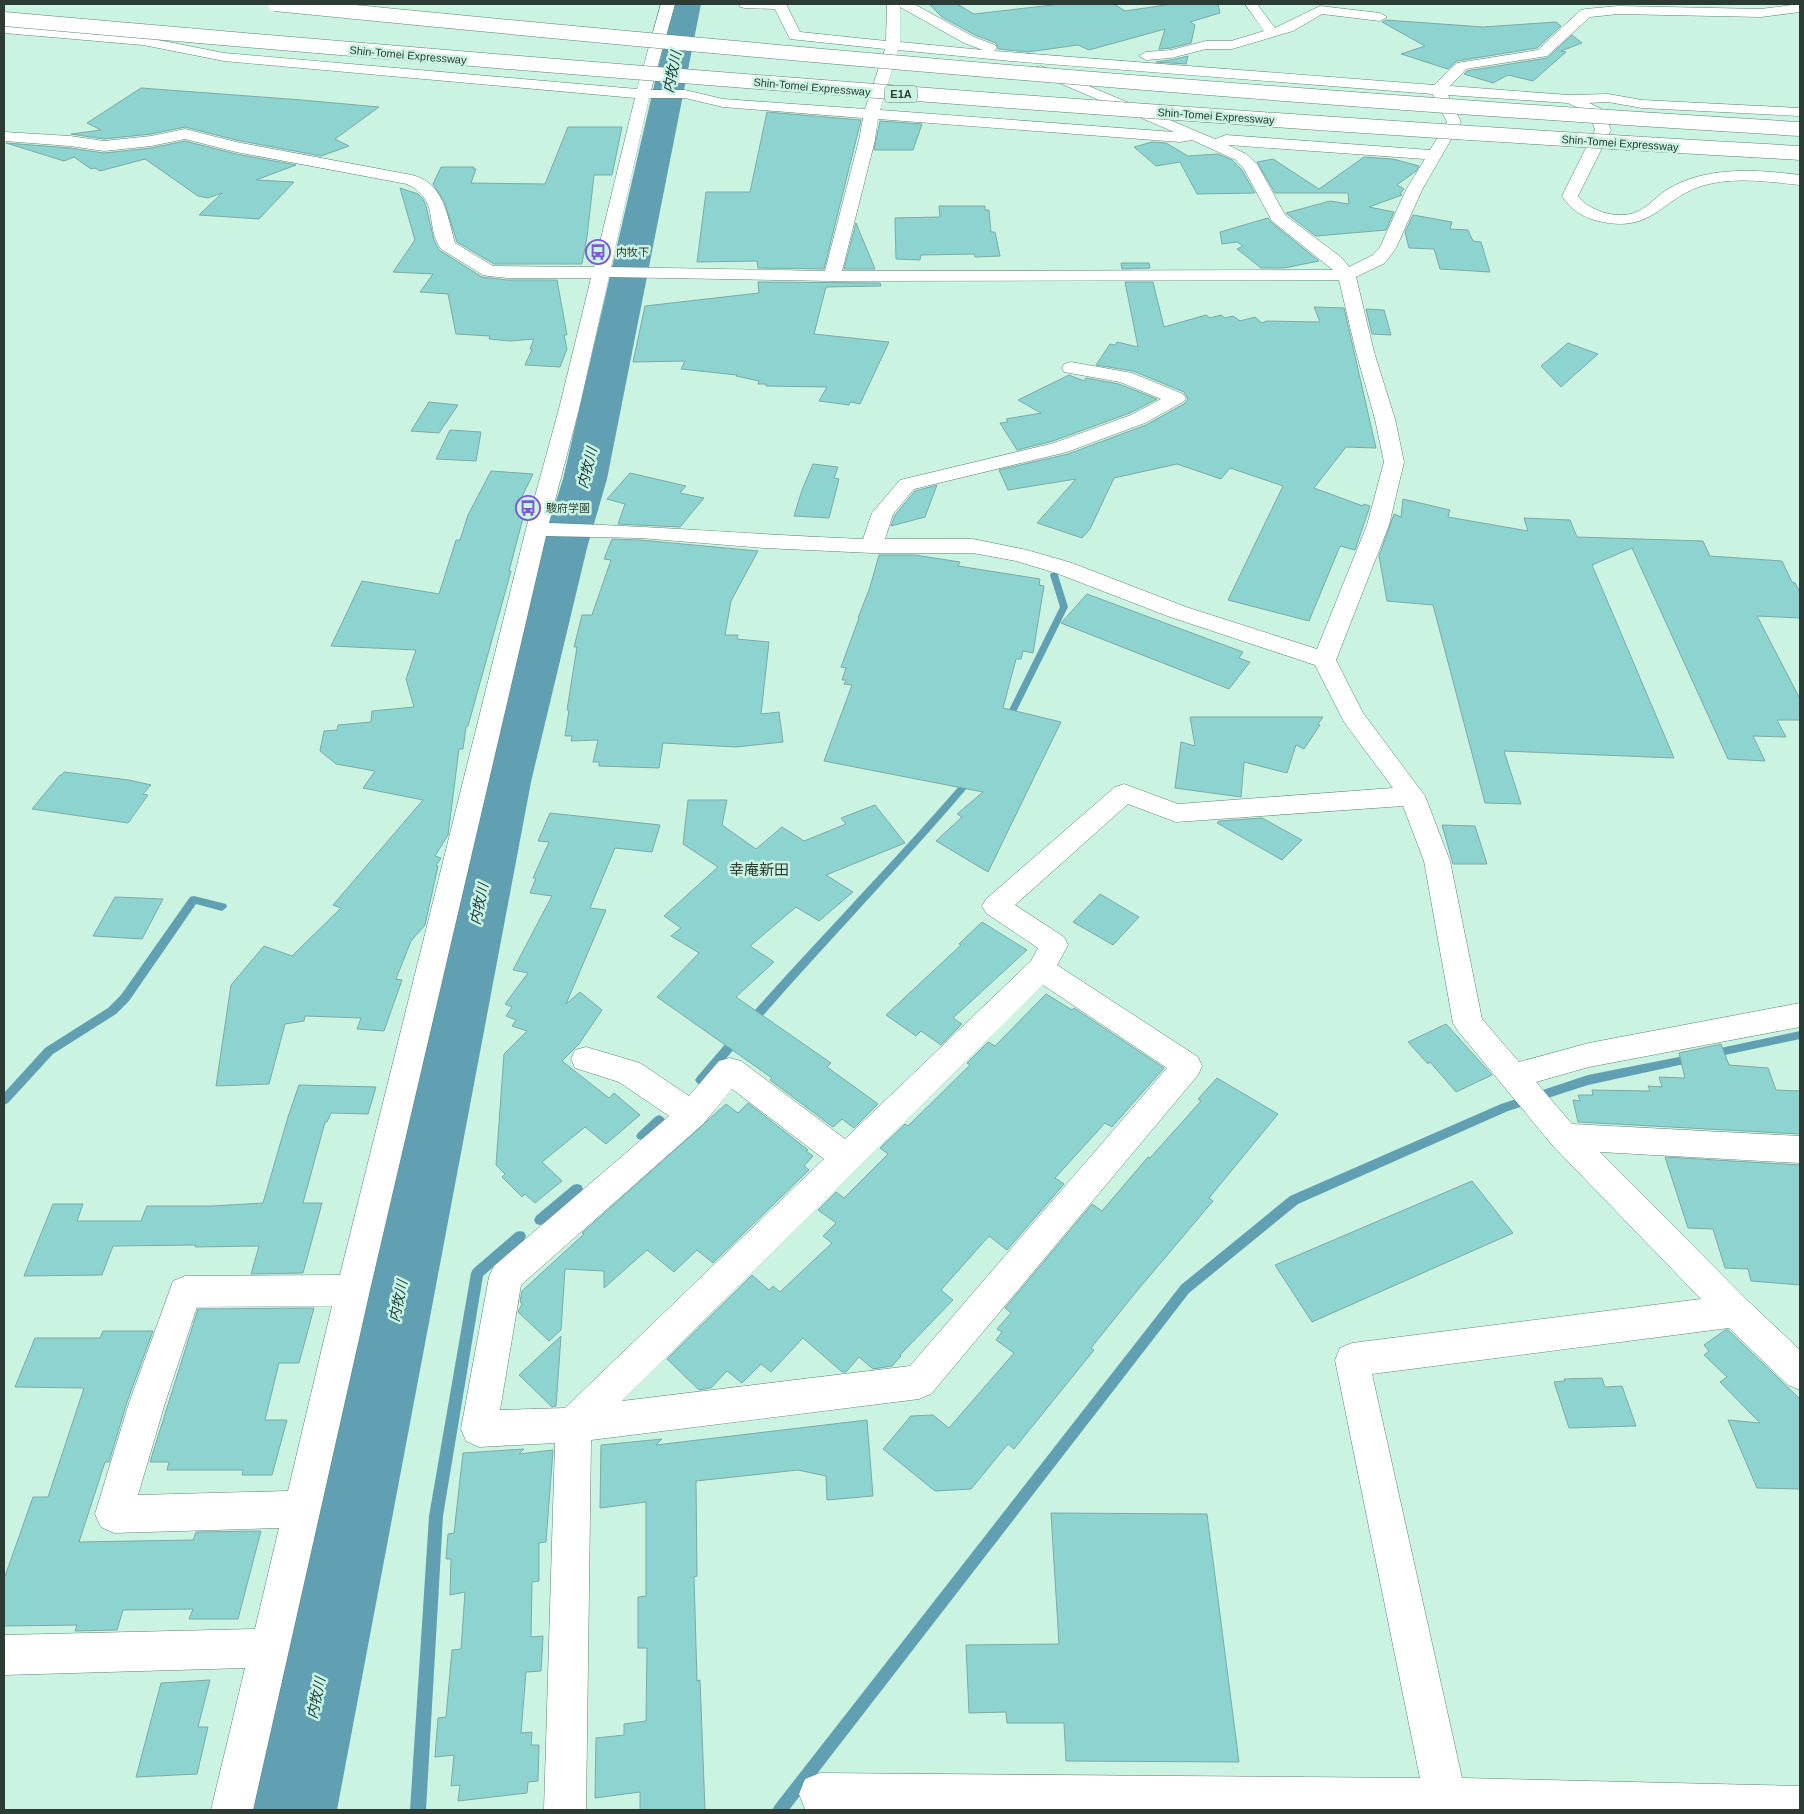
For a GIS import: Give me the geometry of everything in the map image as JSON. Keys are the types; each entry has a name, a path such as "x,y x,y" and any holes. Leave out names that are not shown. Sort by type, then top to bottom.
{"main road":[{"name":"Shin-Tomei Expressway","path":"275,4 1145,86 1386,104 1800,129"},
{"path":"232,1810 353,1290 546,529 569,409 607,272 668,4"},
{"path":"745,4 780,5 795,36 1011,57 1438,90 1568,99 1608,98 1642,104 1800,112"},
{"path":"832,276 867,140 871,114 894,45 894,5 896,4"},
{"path":"905,4 969,40 1216,144 1241,157 1251,167 1278,218 1336,262 1347,275 1365,352 1385,419 1394,462 1378,525 1324,660"},
{"path":"1251,4 1272,32"},
{"path":"1618,10 1632,4"},
{"path":"1438,90 1462,66 1542,53 1586,13 1618,10 1761,13 1800,8"},
{"path":"1111,65 1125,59 1171,54 1206,46 1232,45 1304,20 1320,10 1380,17"},
{"name":"Shin-Tomei Expressway","path":"4,18 427,56 955,98 1619,143 1800,153"},
{"path":"4,28 153,42 188,47 224,58 647,94 684,94 723,103 1180,137 1195,135"},
{"path":"4,136 70,141 104,146 152,141 185,134 236,147 412,180 426,187 435,200 447,245 489,271 508,273 642,272 832,276 1347,275 1379,259 1388,248 1414,190 1454,122 1438,90"},
{"path":"1568,99 1594,109 1597,112 1603,130 1570,196 1575,204 1583,210 1620,219 1637,218 1678,189 1704,181 1732,176 1769,176 1800,180"},
{"path":"1216,144 1226,140 1435,154"},
{"path":"872,546 883,513 907,484 1060,448 1138,420 1176,398 1125,377 1071,368"},
{"path":"546,529 593,530 765,542 872,546 973,546 1019,555 1064,568 1178,612 1324,660 1353,716 1412,796 1437,861 1468,1023 1564,1137 1735,1311 1800,1374"},
{"path":"565,1810 573,1425 1041,969 1054,944 996,906 1124,793 1176,813 1412,796"},
{"path":"846,1158 730,1070 692,1115 506,1277 479,1429 573,1425 919,1382 1188,1066 1041,969"},
{"path":"1512,1076 1589,1056 1800,1015"},
{"path":"586,1059 630,1072 692,1115"},
{"path":"1564,1137 1800,1149"},
{"path":"302,1508 114,1514 147,1403 185,1292 353,1290"},
{"path":"1447,1805 1352,1360 1735,1311"},
{"path":"4,1654 269,1648"},
{"path":"820,1794 1447,1805 1800,1807"}],"building":[{"path":"929,4 957,4 974,14 1061,4 1114,4 1125,11 1172,4 1218,4 1220,13 1190,22 1195,25 1191,43 1171,48 1159,49 1165,29 1089,50 1078,45 1028,52 998,49 996,43 975,35 942,17"},
{"path":"1386,20 1483,27 1556,22 1561,26 1537,48 1457,61 1448,69 1401,54 1425,46 1382,22"},
{"path":"1572,35 1582,43 1561,51 1566,52 1533,81 1508,75 1493,83 1464,74 1467,71 1547,58"},
{"path":"1188,56 1186,64 1156,62 1171,60"},
{"path":"141,88 379,107 335,139 349,146 321,156 236,140 185,127 151,134 104,139 71,134 101,130 87,123"},
{"path":"767,112 861,120 824,269 758,268 757,261 697,262 706,192 750,192"},
{"path":"880,121 922,124 913,150 874,150"},
{"path":"568,127 622,127 612,175 594,175 582,264 494,264 457,242 444,201 433,184 441,167 474,167 473,169 476,169 471,183 545,184"},
{"path":"185,141 236,154 296,165 256,180 294,182 259,219 199,215 222,193 208,198 198,196 145,159 100,171 95,168 91,169 74,157 64,161 6,143 70,148 104,153 151,148"},
{"path":"1152,142 1166,143 1188,156 1218,154 1232,160 1242,170 1255,193 1197,194 1180,162 1156,166 1134,147"},
{"path":"1364,157 1393,159 1419,166 1416,171 1397,185 1404,189 1400,194 1402,195 1369,207 1394,212 1386,230 1316,236 1286,213 1330,201 1349,204 1348,193 1275,193 1257,162 1273,159 1319,189"},
{"path":"400,188 418,194 423,199 434,240 439,250 482,277 508,280 557,280 567,335 564,335 567,349 560,367 525,365 534,339 510,341 489,339 490,336 456,334 448,294 420,292 433,274 393,272 415,240"},
{"path":"939,206 985,206 985,210 989,210 991,232 995,232 1000,256 975,257 974,254 921,255 920,260 896,259 895,218 940,217"},
{"path":"1413,215 1452,222 1450,229 1468,230 1473,241 1481,242 1490,272 1440,269 1434,249 1409,248 1405,232"},
{"path":"1268,218 1319,261 1284,268 1261,268 1237,249 1243,246 1237,242 1222,244 1220,232"},
{"path":"856,223 875,269 844,269"},
{"path":"1121,263 1149,263 1150,268 1122,269"},
{"path":"758,282 880,283 881,286 826,287 814,334 889,342 860,404 850,402 849,405 819,401 827,387 766,386 766,384 758,384 759,381 737,375 681,369 685,361 633,362 645,306 759,293"},
{"path":"1125,282 1153,282 1164,327 1206,315 1210,318 1221,315 1225,318 1233,316 1240,321 1255,317 1262,323 1267,321 1320,322 1314,307 1344,308 1376,448 1346,447 1314,488 1363,506 1364,504 1370,506 1355,550 1340,546 1309,621 1228,600 1283,486 1230,468 1221,479 1177,464 1114,478 1090,529 1082,538 1037,523 1076,479 1008,490 999,470 1068,454 1146,425 1184,404 1188,399 1184,392 1133,371 1096,365 1110,344 1115,345 1117,342 1138,347"},
{"path":"1366,309 1384,310 1391,335 1372,334"},
{"path":"1568,343 1598,354 1561,387 1541,366"},
{"path":"1069,375 1084,381 1086,378 1119,384 1157,399 1130,413 1053,441 1017,450 1000,423 1008,422 1006,419 1041,413 1018,400"},
{"path":"429,402 458,405 439,433 411,431"},
{"path":"450,430 481,432 476,461 436,459"},
{"path":"813,464 838,467 834,478 839,479 829,518 794,516"},
{"path":"491,471 533,474 517,507 526,507 509,571 511,571 468,726 466,727 463,749 459,749 448,835 435,856 441,858 436,866 438,866 425,925 411,941 396,979 402,980 384,1031 357,1029 361,1018 305,1016 304,1021 285,1024 269,1084 216,1086 231,985 264,946 292,956 341,908 333,905 423,800 363,788 375,771 336,764 320,751 324,731 337,730 338,725 371,722 372,711 414,707 406,679 416,650 331,646 362,581 439,594 456,540 460,540 468,515"},
{"path":"630,473 686,486 680,493 704,498 680,527 618,524 625,504 607,499"},
{"path":"937,485 925,517 891,526 895,515 915,491"},
{"path":"1403,499 1450,510 1448,517 1528,531 1524,518 1570,520 1577,537 1703,541 1710,556 1782,561 1792,582 1795,583 1800,592 1800,618 1757,616 1800,699 1800,720 1777,720 1786,737 1753,736 1765,761 1728,759 1632,548 1592,565 1674,758 1504,751 1521,804 1485,803 1433,605 1387,601 1379,556 1394,514 1401,517"},
{"path":"612,539 758,551 731,601 725,635 738,635 737,639 769,642 761,714 779,712 783,742 736,747 663,743 659,768 599,766 599,762 593,762 598,740 571,741 572,736 565,736 577,647 574,647 582,615 592,615 611,560 604,559"},
{"path":"879,555 915,555 960,562 958,566 1040,579 1039,585 1044,586 1033,653 1023,651 1021,659 1016,659 1003,708 1061,722 988,872 936,841 962,817 957,814 983,792 824,761 852,685 844,684 846,680 842,680 846,668 841,667 870,587"},
{"path":"1087,594 1243,652 1239,658 1250,662 1229,689 1061,623"},
{"path":"1190,717 1323,717 1318,724 1320,725 1304,749 1296,745 1287,773 1244,762 1241,797 1175,788 1181,742 1195,746"},
{"path":"64,772 129,780 151,785 143,794 148,795 128,823 32,809"},
{"path":"688,800 727,800 722,825 756,849 782,827 804,841 846,824 841,818 875,805 905,843 826,875 853,892 819,921 796,907 750,946 774,962 736,997 831,1063 827,1067 878,1104 854,1128 842,1119 833,1127 770,1080 772,1078 657,997 699,953 671,936 681,928 664,916 718,867 683,844"},
{"path":"550,813 660,825 652,852 615,848 590,908 606,910 566,1004 580,992 602,1010 579,1044 562,1061 609,1098 614,1093 640,1115 606,1144 585,1127 542,1162 562,1181 535,1203 525,1194 522,1197 502,1177 505,1174 496,1165 504,1054 527,1031 512,1026 516,1020 506,1016 512,1007 505,1004 528,973 513,970 552,896 530,893 536,878 533,878 549,842 538,841"},
{"path":"1262,818 1302,840 1282,860 1217,823 1219,821"},
{"path":"1442,825 1475,826 1487,864 1453,864"},
{"path":"1100,894 1139,917 1113,945 1073,922"},
{"path":"115,897 163,899 142,939 93,936"},
{"path":"982,922 1027,950 953,1018 962,1024 941,1045 921,1031 916,1036 886,1015 961,945 959,944"},
{"path":"1046,994 1072,1010 1074,1008 1164,1068 1112,1127 1105,1123 1055,1178 1064,1184 1007,1250 989,1236 941,1290 953,1300 900,1355 892,1366 873,1369 859,1357 846,1372 842,1372 803,1338 771,1372 761,1364 742,1383 727,1371 711,1388 699,1390 667,1359 752,1275 769,1290 773,1286 780,1292 832,1243 823,1236 836,1223 818,1210 836,1192 844,1198 888,1154 880,1148 905,1124 908,1126 970,1065 967,1063 988,1042 995,1046"},
{"path":"1446,1024 1492,1075 1456,1092 1430,1062 1428,1064 1408,1042"},
{"path":"1721,1044 1729,1065 1768,1068 1776,1090 1800,1091 1800,1134 1578,1122 1573,1100 1580,1101 1578,1095 1593,1095 1592,1090 1650,1091 1648,1086 1662,1087 1659,1077 1685,1078 1679,1053"},
{"path":"1217,1078 1278,1114 1209,1198 1213,1201 1091,1348 1094,1350 1014,1449 1008,1444 971,1489 935,1491 883,1449 911,1416 933,1415 949,1428 1014,1353 996,1340 1002,1332 997,1329 1011,1313 1005,1308 1092,1204 1102,1211 1148,1157 1150,1158 1201,1101 1198,1099"},
{"path":"299,1085 376,1087 368,1114 331,1113 327,1122 325,1122 303,1203 322,1203 303,1273 251,1274 259,1246 195,1247 196,1245 113,1246 102,1275 24,1276 53,1204 83,1204 77,1221 141,1221 147,1206 212,1206 263,1203"},
{"path":"748,1103 813,1156 804,1166 809,1170 713,1263 697,1250 674,1272 647,1250 604,1288 604,1271 565,1269 561,1330 549,1341 518,1312 522,1304 520,1302 522,1291 584,1234 582,1233 726,1104 738,1113"},
{"path":"1665,1157 1800,1165 1800,1285 1751,1281 1748,1269 1725,1268 1713,1229 1688,1228"},
{"path":"1472,1181 1513,1233 1312,1322 1275,1265"},
{"path":"314,1308 299,1363 279,1363 265,1420 287,1420 272,1475 242,1475 243,1470 167,1470 169,1462 150,1462 198,1309"},
{"path":"1725,1330 1728,1330 1800,1399 1800,1489 1757,1488 1728,1420 1760,1423 1720,1382 1727,1377 1704,1355 1709,1351 1704,1345"},
{"path":"103,1331 153,1331 127,1402 109,1462 105,1462 79,1542 193,1540 196,1532 261,1531 238,1619 189,1619 193,1609 123,1610 117,1630 75,1631 77,1625 4,1626 4,1579 33,1497 48,1497 84,1388 15,1387 35,1338 100,1338"},
{"path":"561,1336 556,1406 552,1407 519,1375"},
{"path":"1602,1378 1605,1387 1622,1386 1636,1426 1569,1428 1554,1382 1565,1381 1564,1379"},
{"path":"867,1420 873,1496 827,1500 826,1476 798,1470 696,1481 697,1576 694,1577 697,1681 700,1680 705,1810 640,1810 640,1792 595,1798 596,1738 624,1735 624,1724 646,1721 647,1648 638,1648 638,1597 646,1596 646,1502 600,1508 601,1445 662,1439 656,1445"},
{"path":"524,1449 519,1454 553,1450 546,1542 539,1543 539,1581 532,1582 531,1637 543,1636 541,1671 526,1672 521,1733 532,1732 531,1745 539,1745 538,1781 528,1782 527,1793 458,1801 460,1785 451,1786 454,1755 435,1757 438,1718 446,1717 452,1650 461,1649 465,1592 450,1595 451,1559 446,1559 448,1534 454,1533 463,1453"},
{"path":"1051,1513 1207,1514 1239,1762 1066,1761 1064,1723 1007,1723 1006,1712 969,1713 966,1645 1059,1644"},
{"path":"210,1680 198,1727 208,1727 197,1774 136,1777 161,1683"}],"waterway":[{"name":"内牧川","path":"293,1810 504,782 564,548 585,479 687,4"},
{"path":"1007,722 1064,607 1054,575"},
{"path":"750,1023 800,966 931,825 971,778"},
{"path":"4,1100 49,1051 112,1011 125,998 194,900 222,907"},
{"path":"1711,1054 1800,1035"},
{"path":"701,1080 737,1038"},
{"path":"780,1810 1185,1289 1294,1200 1505,1107 1588,1080 1694,1058"},
{"path":"642,1136 659,1120"},
{"path":"540,1220 577,1189"},
{"path":"418,1810 436,1516 477,1273 520,1236"}],"place":[{"name":"内牧下","path":"598,252"},
{"name":"駿府学園","path":"528,508"}],"district":[{"name":"幸庵新田","path":"759,869"}]}
